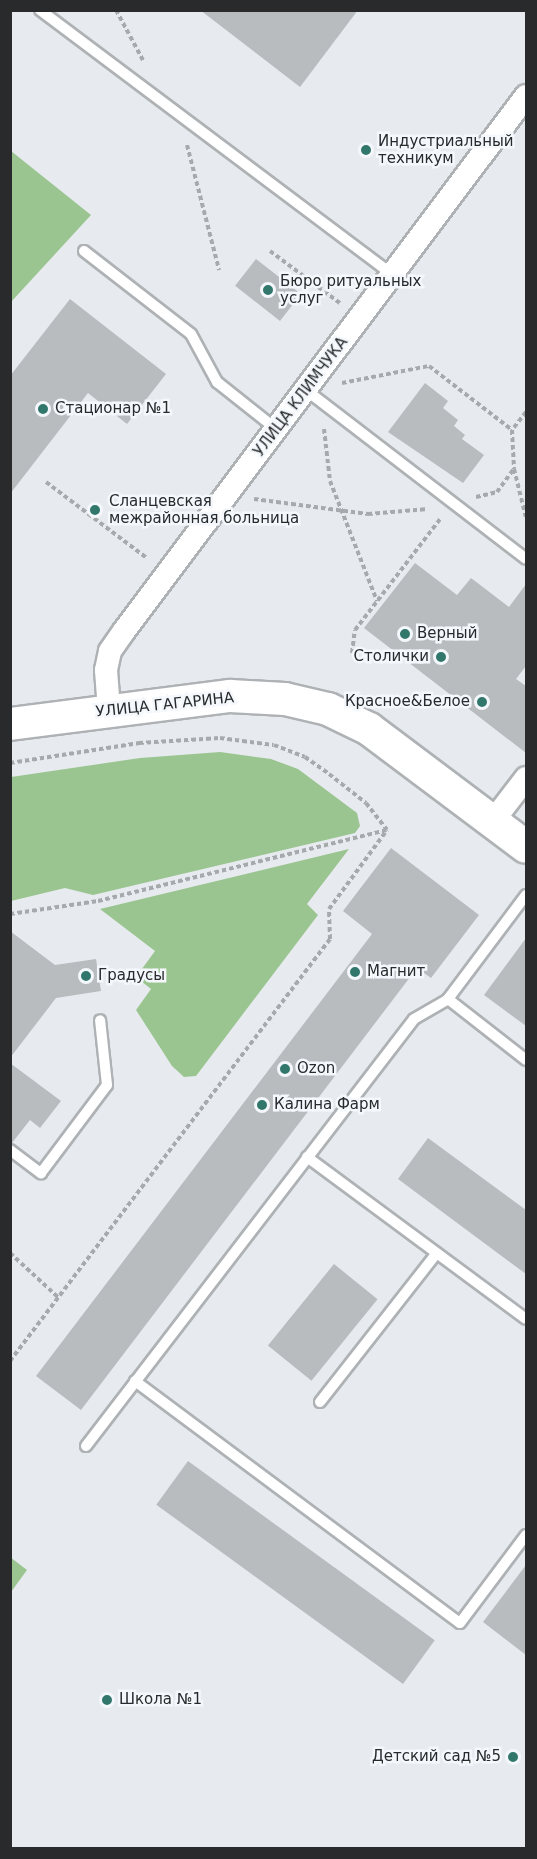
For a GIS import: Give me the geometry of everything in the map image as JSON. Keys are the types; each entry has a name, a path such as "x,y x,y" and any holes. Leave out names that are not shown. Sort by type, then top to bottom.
{"main road":[{"name":"УЛИЦА ГАГАРИНА","path":"10,724 230,696 285,699 328,709 369,729 526,847"}],"street":[{"name":"УЛИЦА КЛИМЧУКА","path":"109,710 106,670 110,651 166,573 393,276 526,96"},
{"path":"493,820 526,778"}],"lane":[{"path":"40,10 393,276"},
{"path":"84,251 190,334 217,382 276,429"},
{"path":"306,390 526,559"},
{"path":"86,1446 414,1019 448,999 526,895"},
{"path":"448,999 526,1060"},
{"path":"10,1150 41,1173 107,1085 100,1020"},
{"path":"307,1157 526,1319"},
{"path":"320,1402 436,1252"},
{"path":"135,1381 459,1623 526,1535"}],"path":[{"path":"270,251 360,319"},
{"path":"377,601 343,509 330,481 325,432 306,390 429,366 512,430"},
{"path":"526,412 512,430 514,469 526,518"},
{"path":"225,497 343,509 368,514 453,503 497,492 514,469"},
{"path":"46,482 166,573"},
{"path":"352,653 355,630 453,503"},
{"path":"10,763 139,743 220,738 274,745 304,757 329,774 366,803 387,830"},
{"path":"10,914 144,891 387,830"},
{"path":"10,1361 330,939 329,909 387,830"},
{"path":"10,1253 59,1298"}],"green space":[{"path":"11,151 91,215 11,302"},
{"path":"220,752 271,759 298,769 357,813 360,826 355,833 93,895 65,888 11,901 11,777 140,758"},
{"path":"349,849 307,904 318,915 196,1076 184,1077 172,1066 136,1010 151,989 136,977 155,951 100,909"},
{"path":"10,1557 27,1570 11,1592 10,1592"}],"building":[{"path":"200,10 358,10 300,87"},
{"name":"Бюро ритуальных услуг","path":"256,259 301,294 280,321 235,286"},
{"name":"Стационар №1","path":"70,299 166,374 127,424 88,393 10,494 10,376"},
{"path":"425,383 448,401 443,408 458,420 454,426 465,435 462,439 484,455 463,483 388,432"},
{"path":"415,563 457,595 471,578 509,607 526,584 526,666 516,679 526,686 526,753 364,628"},
{"path":"391,848 479,915 431,978 417,968 81,1410 36,1376 372,934 343,911"},
{"path":"10,931 55,965 96,959 101,991 56,998 10,1058"},
{"path":"526,938 526,1026 484,995"},
{"path":"10,1063 61,1101 40,1128 30,1120 12,1143"},
{"path":"428,1138 526,1210 526,1274 398,1179"},
{"path":"334,1264 378,1299 311,1381 268,1346"},
{"path":"188,1461 435,1640 403,1684 156,1505"},
{"path":"526,1565 526,1655 483,1622"}],"place":[{"name":"Индустриальный техникум","path":"366,150"},
{"name":"Бюро ритуальных услуг","path":"268,290"},
{"name":"Стационар №1","path":"43,409"},
{"name":"Сланцевская межрайонная больница","path":"95,510"},
{"name":"Верный","path":"405,634"},
{"name":"Столички","path":"441,657"},
{"name":"Красное&Белое","path":"482,702"},
{"name":"Магнит","path":"355,972"},
{"name":"Градусы","path":"86,976"},
{"name":"Ozon","path":"285,1069"},
{"name":"Калина Фарм","path":"262,1105"},
{"name":"Школа №1","path":"107,1700"},
{"name":"Детский сад №5","path":"513,1757"}]}
